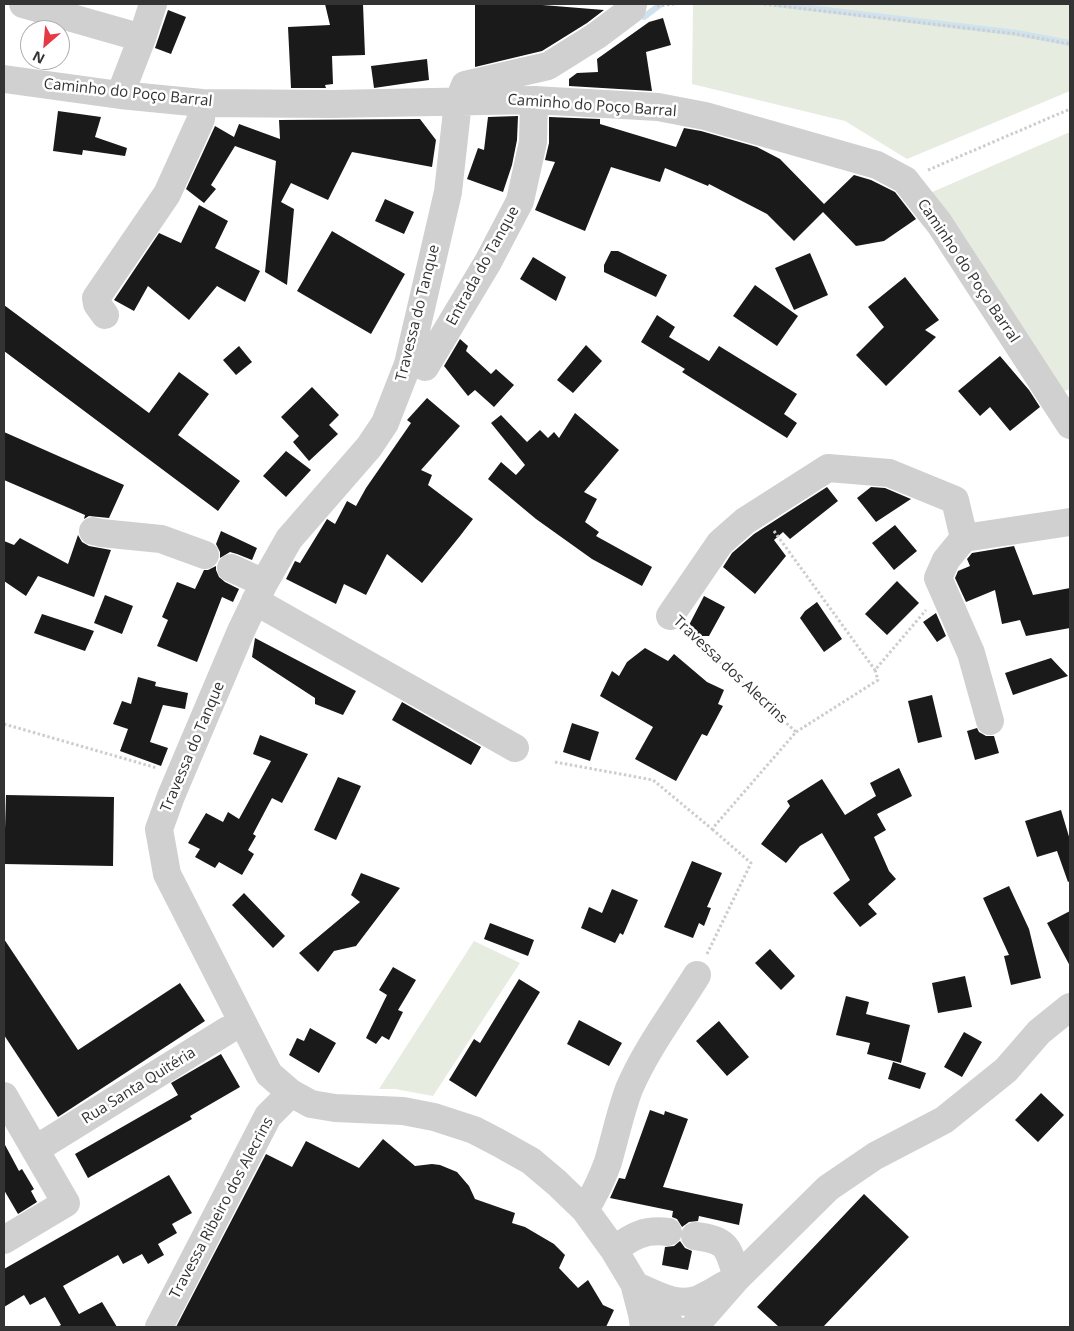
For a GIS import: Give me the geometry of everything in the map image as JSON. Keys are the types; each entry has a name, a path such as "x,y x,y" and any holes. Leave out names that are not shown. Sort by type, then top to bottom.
{"street":[{"path":"23,4 142,38"},
{"path":"120,95 153,4"},
{"path":"458,102 465,85 548,66 596,36 632,9 633,4"},
{"name":"Caminho do Poço Barral","path":"4,79 120,95 202,103 332,104 534,100 658,107 705,116 877,165 905,180 939,223 1070,425"},
{"name":"Entrada do Tanque","path":"426,366 504,235 520,200 533,142 534,100"},
{"name":"Travessa do Tanque","path":"458,102 446,202 408,364 385,423 369,447 289,539 259,592 171,796 159,829 160,878 269,1074 291,1094 311,1104 335,1108 403,1111 434,1117 474,1130 531,1161 585,1210 614,1250 635,1285 672,1327"},
{"path":"105,315 96,298 167,194 201,119 202,103"},
{"name":"Travessa dos Alecrins","path":"670,616 720,543 745,521 828,468 889,473 955,500 964,538"},
{"path":"990,721 971,653 938,578 946,560 964,538 1070,522"},
{"path":"93,531 161,538 205,555"},
{"path":"231,568 259,592 515,748"},
{"path":"585,1210 597,1188 607,1163 630,1086 649,1050 697,975"},
{"path":"694,1327 737,1278 828,1188 875,1156 944,1120 1006,1070 1039,1032 1070,1007"},
{"name":"Rua Santa Quitéria","path":"36,1149 228,1030 242,1024"},
{"name":"Travessa Ribeiro dos Alecrins","path":"159,1327 268,1116 291,1094"},
{"path":"4,1096 66,1203 4,1240"},
{"path":"614,1250 625,1241 644,1232 668,1232"},
{"path":"695,1236 713,1238 724,1244 731,1257 737,1278"},
{"path":"635,1285 666,1299 682,1302 698,1300 737,1278"},
{"path":"635,1285 644,1327"},
{"path":"715,1327 717,1299"}],"path":[{"path":"764,4 1016,34 1070,44"},
{"path":"905,180 1070,109"},
{"path":"760,511 875,670 878,680 796,732"},
{"path":"875,670 943,590"},
{"name":"Travessa dos Alecrins","path":"670,616 796,732 712,829"},
{"path":"4,724 158,768"},
{"path":"555,762 653,780 751,863 697,975"}],"shaded area":[{"path":"693,4 1070,4 1070,91 907,159 845,121 692,84"},
{"path":"1070,132 1070,389 1062,392 930,193"},
{"path":"474,941 520,963 433,1096 395,1089 379,1089"}],"building":[{"path":"325,4 363,4 365,55 332,56 333,84 325,85 326,88 291,88 288,27 330,25"},
{"path":"475,4 530,4 604,10 542,51 475,67"},
{"path":"168,10 186,17 171,54 155,48"},
{"path":"663,18 671,45 646,52 652,91 569,86 569,79 577,73 598,72 597,59 649,22"},
{"path":"427,59 429,80 374,88 371,66"},
{"path":"58,111 101,117 95,137 127,148 125,156 83,150 82,155 53,151"},
{"path":"518,116 517,140 512,165 503,192 467,179 478,148 484,150 488,117"},
{"path":"549,117 600,119 600,124 676,147 684,128 701,131 757,147 780,159 824,204 854,175 871,180 895,192 916,219 884,241 856,246 823,212 794,241 767,214 709,184 708,186 665,168 660,182 611,167 585,231 535,210 555,162 545,160 549,143"},
{"path":"420,119 436,140 432,167 352,152 328,200 291,183 281,202 294,209 287,285 265,272 276,161 235,146 211,185 216,189 204,203 186,189 215,126 234,137 239,124 280,139 279,120"},
{"path":"385,199 414,212 404,234 375,221"},
{"path":"199,205 228,221 215,248 260,271 245,302 217,286 189,320 148,286 134,311 114,300 159,233 181,243"},
{"path":"332,231 405,274 371,334 297,291"},
{"path":"611,251 618,251 667,275 656,297 604,272 604,265"},
{"path":"810,253 828,295 794,310 775,268"},
{"path":"533,257 566,277 556,301 520,279"},
{"path":"905,277 939,320 925,330 936,337 886,386 856,355 884,327 868,307"},
{"path":"755,285 798,316 777,346 733,316"},
{"path":"4,305 149,413 179,372 209,394 178,435 240,481 218,511 4,351"},
{"path":"657,315 675,327 669,337 709,361 719,346 797,394 784,414 797,423 787,438 682,372 685,369 641,342"},
{"path":"460,339 468,346 466,351 491,374 496,369 514,385 494,407 475,390 468,396 444,366"},
{"path":"586,345 602,361 573,393 557,380"},
{"path":"239,346 252,362 236,375 223,360"},
{"path":"1000,356 1029,390 1040,407 1010,431 990,407 980,416 958,391"},
{"path":"312,387 339,415 329,425 338,434 309,461 293,442 299,436 281,417"},
{"path":"427,398 460,426 421,470 432,475 428,485 473,519 460,536 422,583 387,554 366,595 344,584 336,604 286,579 295,561 300,563 327,519 335,524 347,501 356,506 366,488 411,423 407,420"},
{"path":"575,413 619,450 584,492 597,499 585,522 599,532 596,536 652,567 642,586 592,559 536,519 488,479 501,462 516,475 525,465 491,423 501,415 527,442 540,430 548,438 554,432 559,438"},
{"path":"4,432 124,485 109,518 89,516 84,519 85,515 4,480"},
{"path":"286,451 311,470 286,497 263,476"},
{"path":"827,487 838,501 790,539 783,532 774,540 786,556 755,594 723,567 732,553 754,534"},
{"path":"871,487 885,488 911,499 876,522 857,498"},
{"path":"895,525 917,551 894,570 872,543"},
{"path":"221,531 257,548 252,560 230,552 220,558 220,552 216,544"},
{"path":"78,535 82,542 89,546 111,550 94,597 38,576 26,596 4,581 4,541 14,545 20,538 68,564"},
{"path":"1014,546 1033,595 1070,588 1070,628 1026,636 1020,620 1002,624 995,590 966,602 955,578 958,571 970,566 967,559 972,553"},
{"path":"216,566 219,577 239,589 233,602 222,597 197,662 157,646 168,620 162,617 177,582 195,589 204,570"},
{"path":"897,581 919,603 887,635 865,614"},
{"path":"105,595 133,606 122,634 94,623"},
{"path":"704,596 725,607 709,636 702,636 687,629"},
{"path":"817,602 842,639 824,652 800,618 805,611"},
{"path":"936,613 946,636 937,642 923,622"},
{"path":"42,614 94,631 85,651 34,633"},
{"path":"255,638 356,691 343,715 315,704 315,698 252,657"},
{"path":"645,648 668,661 674,654 707,682 724,690 718,704 723,706 707,736 702,734 676,781 635,759 653,727 600,696 612,671 619,676 627,662"},
{"path":"1051,658 1068,676 1013,695 1005,673"},
{"path":"138,677 156,682 155,686 188,693 185,709 163,705 150,742 168,748 161,766 120,751 128,729 113,724 122,701 131,704"},
{"path":"932,695 942,737 918,743 908,701"},
{"path":"402,702 481,747 471,765 392,720"},
{"path":"572,723 599,732 590,761 563,752"},
{"path":"977,728 979,732 986,736 994,736 999,753 975,760 967,731"},
{"path":"260,735 308,754 282,803 272,798 253,834 256,836 248,850 254,854 242,875 219,862 215,868 195,857 200,849 188,843 206,813 223,822 228,812 239,819 271,761 253,754"},
{"path":"899,768 912,796 877,814 886,830 874,837 889,871 896,879 868,904 877,914 860,927 833,893 850,880 822,833 800,846 786,863 761,844 790,806 787,801 822,779 845,815 876,796 870,783"},
{"path":"338,777 361,786 336,840 314,830"},
{"path":"6,795 114,797 113,866 4,864"},
{"path":"1061,810 1070,840 1070,881 1068,882 1057,851 1037,857 1025,821"},
{"path":"692,861 722,873 707,907 711,908 704,926 699,923 693,938 664,927"},
{"path":"361,873 400,888 356,946 334,951 318,972 299,953 360,902 351,895"},
{"path":"1009,886 1029,929 1041,978 1011,985 1004,956 1009,955 983,898"},
{"path":"612,889 638,900 623,935 620,933 615,943 581,928 589,907 602,913"},
{"path":"244,893 285,936 273,948 232,905"},
{"path":"1070,911 1070,966 1047,923"},
{"path":"490,923 534,940 528,956 484,939"},
{"path":"4,939 78,1050 180,983 205,1021 58,1117 4,1035"},
{"path":"770,949 795,976 781,990 755,963"},
{"path":"393,967 416,980 398,1010 403,1012 389,1040 382,1036 376,1044 366,1038 387,995 379,990"},
{"path":"965,976 972,1007 938,1013 932,983"},
{"path":"519,979 540,992 476,1097 449,1080 474,1039 480,1043"},
{"path":"846,996 869,1002 866,1014 910,1025 901,1063 867,1054 870,1043 836,1035"},
{"path":"579,1020 622,1043 609,1066 567,1044"},
{"path":"719,1021 749,1057 727,1076 696,1041"},
{"path":"310,1028 336,1043 319,1073 289,1055 297,1038 304,1041"},
{"path":"964,1032 982,1042 962,1077 944,1067"},
{"path":"221,1054 240,1087 190,1116 192,1119 88,1178 75,1154 178,1095 171,1083"},
{"path":"893,1062 926,1073 920,1089 888,1079"},
{"path":"1041,1093 1064,1115 1038,1142 1015,1120"},
{"path":"650,1110 664,1115 665,1111 688,1119 663,1187 743,1204 739,1225 699,1216 698,1221 689,1222 682,1227 677,1219 672,1217 673,1211 610,1198 619,1178 625,1179"},
{"path":"383,1139 415,1166 440,1165 457,1172 469,1186 475,1199 515,1213 512,1223 525,1227 554,1244 565,1255 559,1268 578,1288 588,1280 603,1305 614,1310 606,1327 176,1327 266,1154 292,1167 306,1141 359,1168"},
{"path":"4,1143 19,1171 22,1169 34,1189 31,1191 37,1202 18,1214 4,1190"},
{"path":"169,1175 192,1213 172,1224 177,1233 158,1244 164,1255 148,1264 142,1254 123,1264 118,1255 63,1286 79,1314 102,1302 117,1327 57,1327 61,1325 45,1297 30,1305 24,1295 4,1307 4,1269"},
{"path":"864,1194 909,1237 823,1327 779,1327 757,1307"},
{"path":"680,1241 685,1248 692,1251 688,1270 662,1265 665,1247 674,1246"}],"waterway":[{"path":"644,17 661,4"},
{"path":"777,4 1017,33 1070,43"}]}
